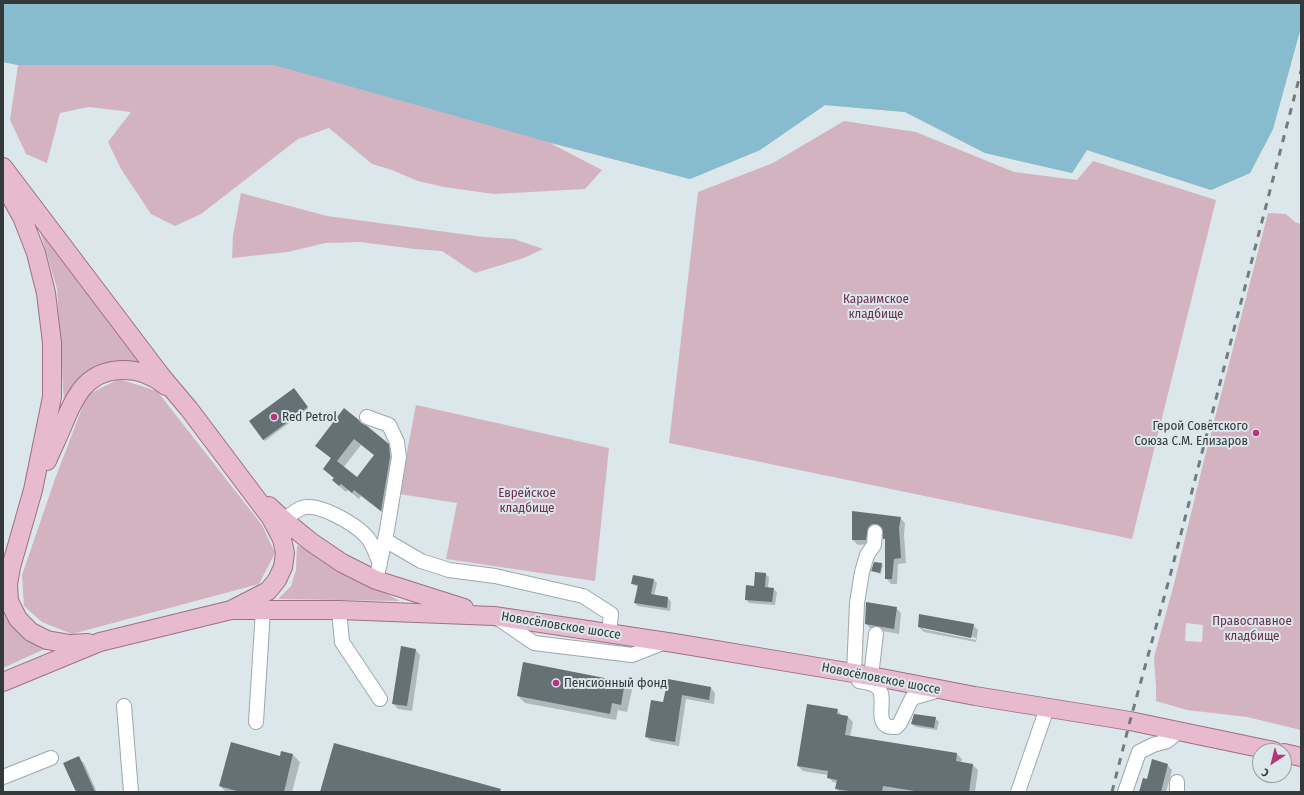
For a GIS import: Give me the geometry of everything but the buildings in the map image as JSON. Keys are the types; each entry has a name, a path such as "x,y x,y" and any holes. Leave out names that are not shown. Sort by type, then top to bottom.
{"main road":[{"path":"3,167 158,371 242,478 271,518 282,539 285,553 283,567 277,580 268,591 231,610 100,642 3,682"},
{"path":"3,182 22,217 36,253 46,294 52,343 52,397 34,490 11,567 8,584 10,601 18,619 31,632 47,640 70,644 100,642"},
{"path":"3,552 34,490 74,398 82,388 101,374 112,370 137,371 164,384 189,409"},
{"name":"Новосёловское шоссе","path":"242,478 284,520 311,542 342,563 378,572 490,615"},
{"name":"Новосёловское шоссе","path":"231,610 340,610 490,615 862,674 941,690 1130,721 1252,746"}],"street":[{"path":"367,418 388,425 397,442 399,457 378,572"},
{"path":"284,520 303,507 319,508 331,512 366,536 372,546 378,572"},
{"path":"862,674 857,603 864,566 874,545 875,532"},
{"path":"385,540 421,561 449,570 495,576 583,596 610,614 609,633"},
{"path":"256,722 263,610"},
{"path":"340,610 342,642 380,699"},
{"path":"490,615 534,643 632,656 665,642"},
{"path":"862,674 876,634"},
{"path":"835,670 846,677 877,686 882,695 882,718 885,725 890,728 896,727 900,723 912,698 941,690"},
{"path":"124,706 131,792"},
{"path":"1018,792 1047,708"},
{"path":"1125,792 1139,752 1153,744 1167,741 1179,731"},
{"path":"3,778 51,758"}],"green space":[{"path":"3,3 1301,3 1301,27 1273,129 1250,173 1211,190 1087,150 1072,173 985,153 905,112 825,105 760,150 690,179 550,143 602,170 585,189 494,194 444,187 418,181 392,170 372,164 329,128 298,139 201,214 175,226 151,214 121,169 108,142 131,112 89,107 60,113 47,163 26,154 10,120 18,65 3,62"},
{"name":"Караимское кладбище","path":"844,121 916,132 1014,172 1077,180 1093,161 1216,200 1132,539 669,443 698,192 773,163"},
{"path":"241,193 327,216 484,237 514,239 543,249 524,258 475,273 442,251 360,242 325,243 288,252 232,258 233,236"},
{"name":"Православное кладбище","path":"1268,213 1286,214 1295,222 1301,224 1301,730 1247,717 1187,710 1156,701 1154,657 1174,584 1202,468","holes":["1186,623 1203,625 1202,642 1185,641"]},
{"path":"35,214 149,366 108,363 64,404 57,289"},
{"path":"119,379 157,391 262,525 275,553 259,584 72,634 42,622 24,606 22,575 55,479 87,395"},
{"name":"Еврейское кладбище","path":"416,405 609,448 595,581 446,559 457,503 399,494"},
{"path":"297,545 400,601 278,599 291,586 296,570"},
{"path":"3,592 49,647 3,668"}],"water":[{"path":"3,3 1301,3 1301,27 1273,129 1250,173 1211,190 1087,150 1072,173 985,153 905,112 825,105 760,150 690,179 548,142 274,65 18,65 3,62"}],"railway":[{"path":"1112,792 1170,576 1301,71"}],"place":[{"name":"Red Petrol","path":"274,417"},
{"name":"Герой Советского Союза С.М. Елизаров","path":"1256,433"},
{"name":"Пенсионный фонд","path":"556,683"}]}
